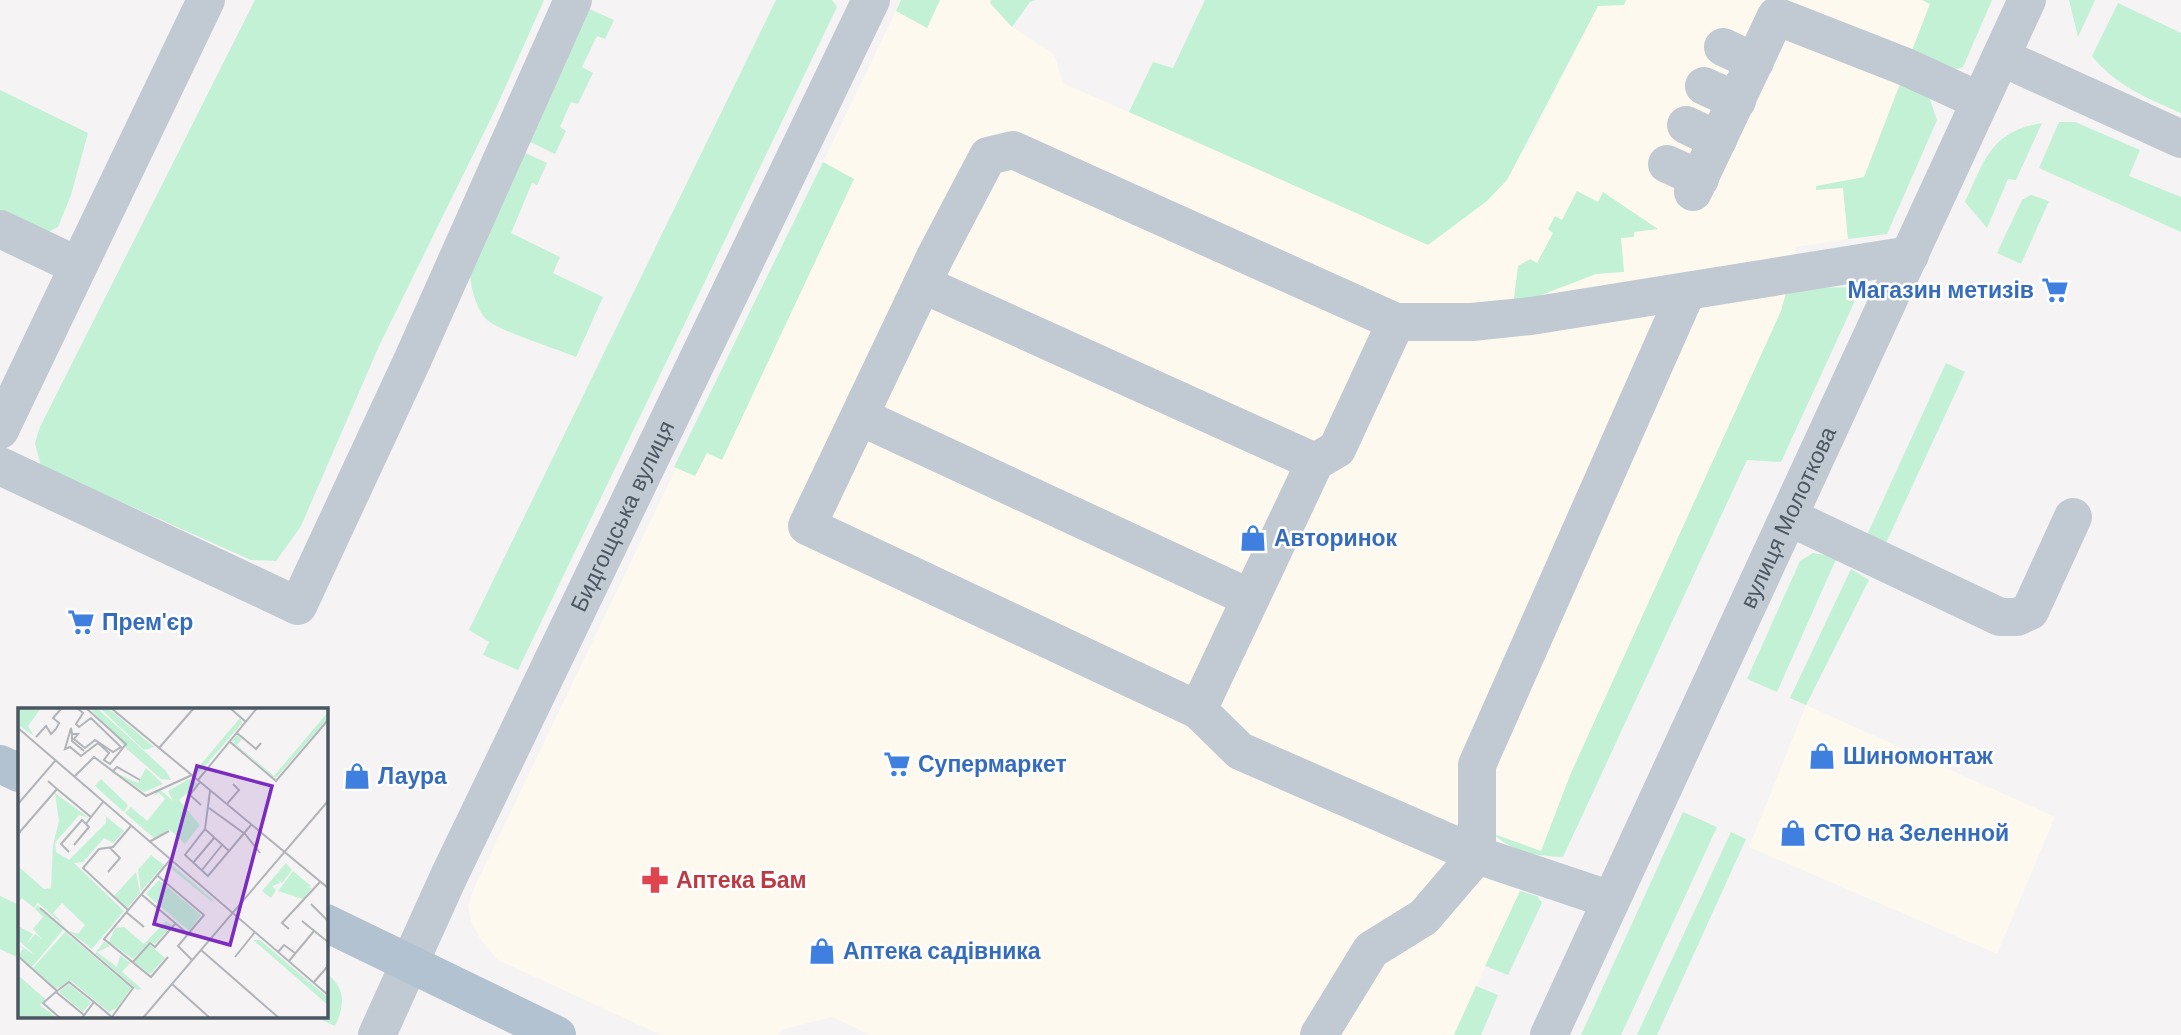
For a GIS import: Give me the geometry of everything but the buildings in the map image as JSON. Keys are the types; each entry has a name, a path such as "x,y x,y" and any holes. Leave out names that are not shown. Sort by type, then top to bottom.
{"main road":[{"path":"0,764 18,773"},
{"path":"327,923 557,1035"}],"street":[{"path":"0,430 206,0"},
{"path":"0,466 298,606 412,361 573,0"},
{"name":"Бидгощська вулиця","path":"377,1035 871,0"},
{"name":"вулиця Молоткова","path":"1549,1035 2027,0"},
{"path":"1687,178 1702,132 1739,54 1776,16 1906,66 1980,101"},
{"path":"2001,57 2181,139"},
{"path":"1611,900 1477,855 1240,751 1198,710 807,526 922,284 988,156 1013,150 1395,322 1472,323 1686,293 1910,255"},
{"path":"0,229 78,266"},
{"path":"922,284 1315,462"},
{"path":"1319,1035 1371,950 1424,916 1477,855 1477,765 1686,293"},
{"path":"1198,710 1315,462 1337,449 1395,322"},
{"path":"861,417 1250,598"},
{"path":"1788,517 2000,617 2017,617 2030,611 2073,517"}],"shaded area":[{"path":"901,0 991,0 990,3 1012,27 1054,54 1063,83 1428,245 1527,147 1601,0 1922,0 1930,4 1864,177 1817,190 1843,188 1848,239 1795,247 1798,261 1781,311 1571,773 1541,852 1536,856 1454,1035 870,1035 832,1017 781,1030 778,1035 661,1035 498,960 481,940 471,922 468,905 474,888"},
{"path":"1806,705 2055,817 1997,954 1749,847"}],"green space":[{"path":"255,0 544,0 496,108 379,346 301,526 276,561 251,560 41,466 35,443 40,427"},
{"path":"776,0 832,0 837,7 518,670 483,655 489,642 469,630"},
{"path":"901,0 940,0 927,28 896,11"},
{"path":"991,0 1036,0 1030,2 1012,27 990,3"},
{"path":"1205,0 1626,0 1624,5 1598,6 1507,180 1487,201 1428,245 1129,112 1153,62 1173,68"},
{"path":"1922,0 1992,0 1963,67 1951,71 1911,53 1930,4"},
{"path":"2069,0 2095,0 2078,37"},
{"path":"2118,3 2181,33 2181,113 2122,83 2092,56"},
{"path":"587,8 614,20 605,39 597,36 582,67 593,73 578,104 571,102 560,127 566,131 555,154 524,139"},
{"path":"1902,79 1929,97 1937,120 1887,234 1848,239 1843,188 1816,190 1816,186 1864,177"},
{"path":"0,90 88,133 71,195 58,227 44,234 0,211"},
{"path":"2059,122 2075,122 2140,150 2129,176 2181,197 2181,232 2039,168"},
{"path":"2042,123 2016,180 2008,179 1987,228 1965,202 1984,161 2000,141 2011,133"},
{"path":"521,151 547,163 537,185 532,183 511,233 560,257 553,273 603,297 576,357 493,324 482,313 473,292 469,262"},
{"path":"823,162 854,179 722,460 707,453 695,476 674,467"},
{"path":"1577,191 1598,202 1603,192 1658,229 1634,232 1634,237 1621,238 1624,272 1596,274 1513,306 1518,266 1530,259 1537,263 1553,233 1548,229 1555,216 1562,220"},
{"path":"2031,195 2049,201 2021,264 1997,253 2022,200"},
{"path":"1850,287 1854,303 1781,462 1747,460 1563,857 1535,854 1509,845 1494,834 1541,851 1571,773 1781,311 1787,289"},
{"path":"1946,363 1965,372 1885,545 1867,535"},
{"path":"1813,553 1837,557 1777,692 1747,679 1800,561"},
{"path":"1851,569 1869,580 1806,705 1790,698"},
{"path":"1683,812 1717,827 1621,1035 1581,1035"},
{"path":"1731,832 1746,839 1657,1035 1637,1035"},
{"path":"1520,891 1537,896 1542,903 1508,975 1485,966"},
{"path":"0,896 18,905 18,958 0,949"},
{"path":"327,974 337,985 342,997 341,1011 335,1026 317,1018 327,1018"},
{"path":"1476,986 1498,995 1481,1035 1454,1035"}],"place":[{"name":"Магазин метизів","path":"2055,290"},
{"name":"Авторинок","path":"1253,538"},
{"name":"Прем'єр","path":"81,622"},
{"name":"Шиномонтаж","path":"1822,756"},
{"name":"Супермаркет","path":"897,764"},
{"name":"Лаура","path":"357,776"},
{"name":"СТО на Зеленной","path":"1793,833"},
{"name":"Аптека Бам","path":"655,880"},
{"name":"Аптека садівника","path":"822,951"}]}
